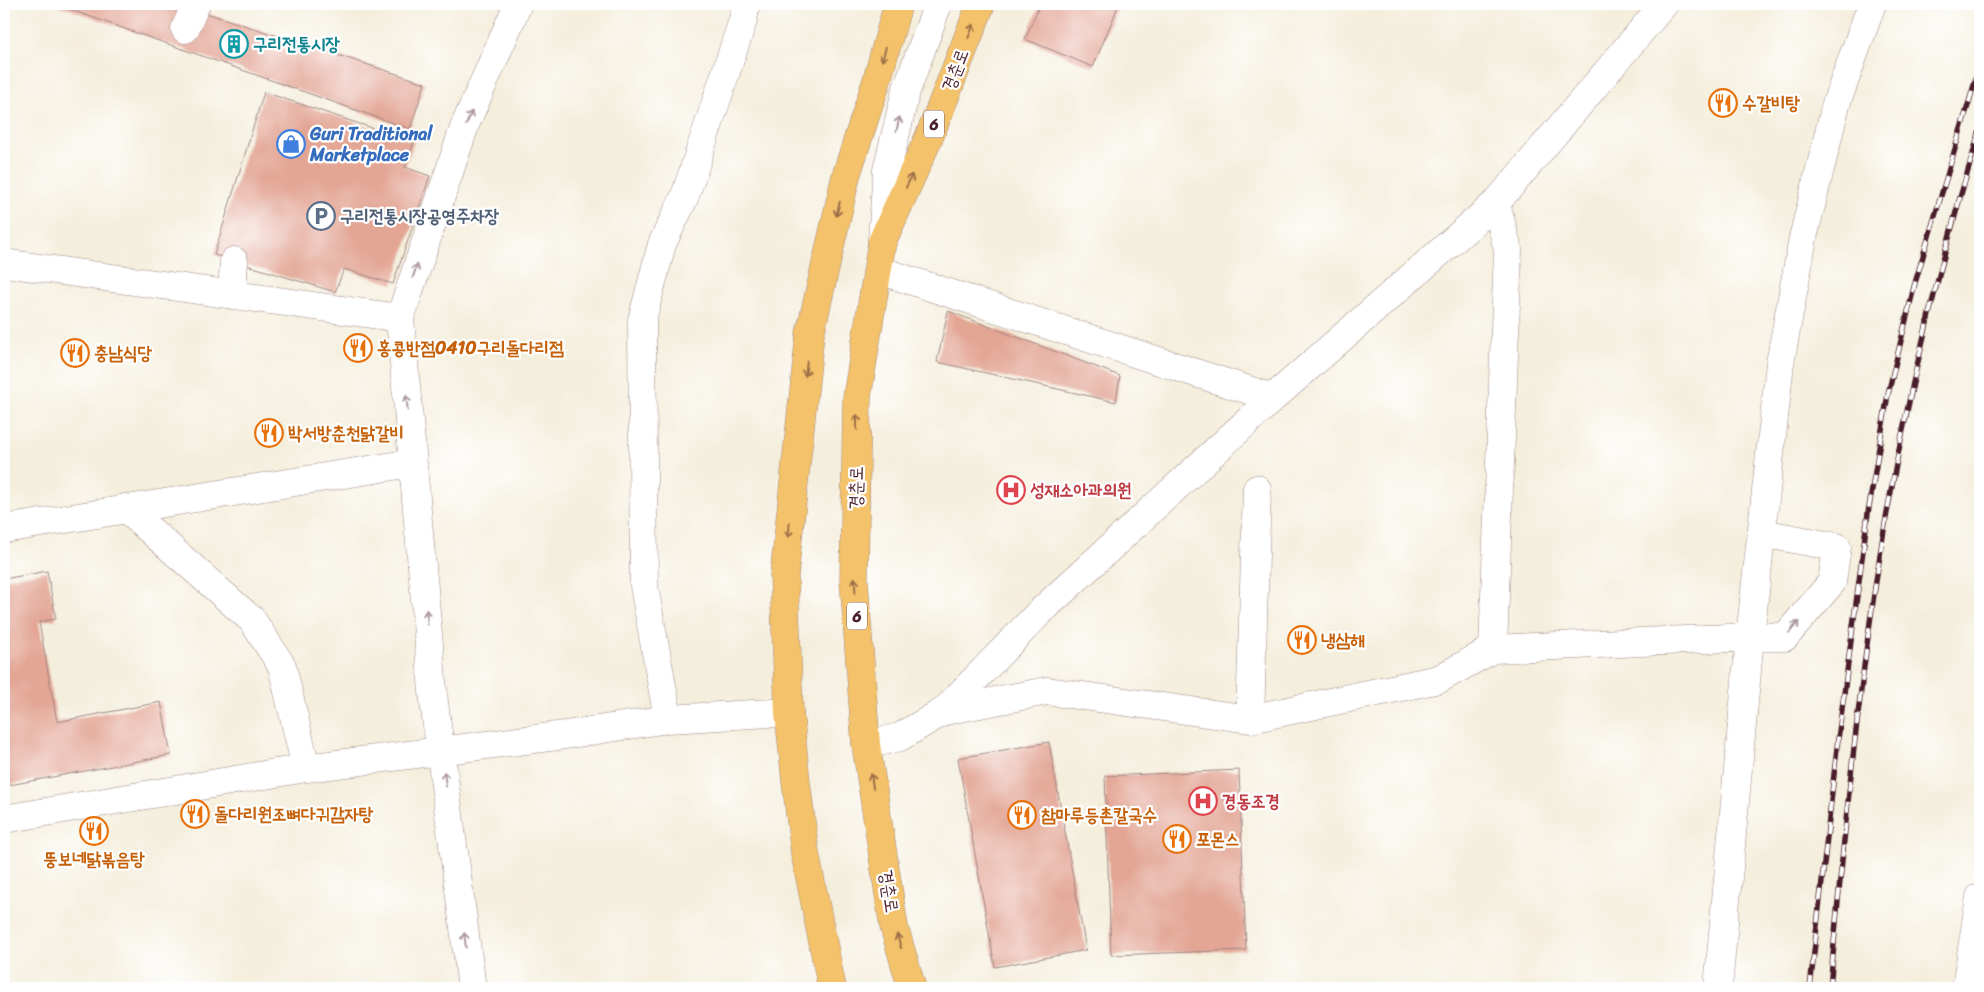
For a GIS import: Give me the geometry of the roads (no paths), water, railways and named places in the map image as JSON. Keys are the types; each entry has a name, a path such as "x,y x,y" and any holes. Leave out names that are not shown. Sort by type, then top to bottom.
{"main road":[{"name":"경춘로","path":"912,988 894,926 866,744 854,580 857,397 882,242 930,135 981,4"},
{"path":"832,988 805,853 789,712 784,576 810,334 846,176 877,80 897,5"}],"street":[{"path":"185,29 196,4"},
{"path":"472,988 434,702 400,318 466,125 518,4"},
{"path":"668,719 644,586 642,320 662,244 685,196 743,20 746,4"},
{"path":"882,242 889,161 906,91 938,4"},
{"path":"866,744 900,737 944,711 1040,612 1273,398 1496,204 1664,4"},
{"path":"1718,988 1750,637 1780,363 1803,238 1836,104 1872,4"},
{"path":"1493,649 1508,250 1496,204"},
{"path":"232,295 234,261"},
{"path":"4,263 400,318"},
{"path":"878,270 1273,398"},
{"path":"4,529 412,463"},
{"path":"1250,719 1257,488"},
{"path":"125,508 252,620 282,666 306,768"},
{"path":"944,711 1047,691 1250,719 1439,679 1493,649 1785,637 1832,582 1837,547 1761,532"},
{"path":"4,819 306,768 565,735 668,719 789,712"},
{"path":"1966,988 1980,897"}],"railway":[{"path":"1810,988 1838,739 1868,513 1888,394 1915,283 1980,65"},
{"path":"1830,988 1854,752 1868,635 1886,518 1905,420 1927,323 1952,226 1980,130"}],"place":[{"name":"구리전통시장","path":"234,44"},
{"name":"수갈비탕","path":"1723,103"},
{"name":"Guri Traditional Marketplace","path":"291,144"},
{"name":"구리전통시장공영주차장","path":"321,216"},
{"name":"홍콩반점0410구리돌다리점","path":"358,348"},
{"name":"충남식당","path":"75,353"},
{"name":"박서방춘천닭갈비","path":"269,433"},
{"name":"성재소아과의원","path":"1011,490"},
{"name":"냉삼해","path":"1302,640"},
{"name":"경동조경","path":"1203,801"},
{"name":"돌다리원조뼈다귀감자탕","path":"195,814"},
{"name":"참마루등촌칼국수","path":"1022,815"},
{"name":"뚱보네닭볶음탕","path":"94,831"},
{"name":"포몬스","path":"1177,839"}]}
